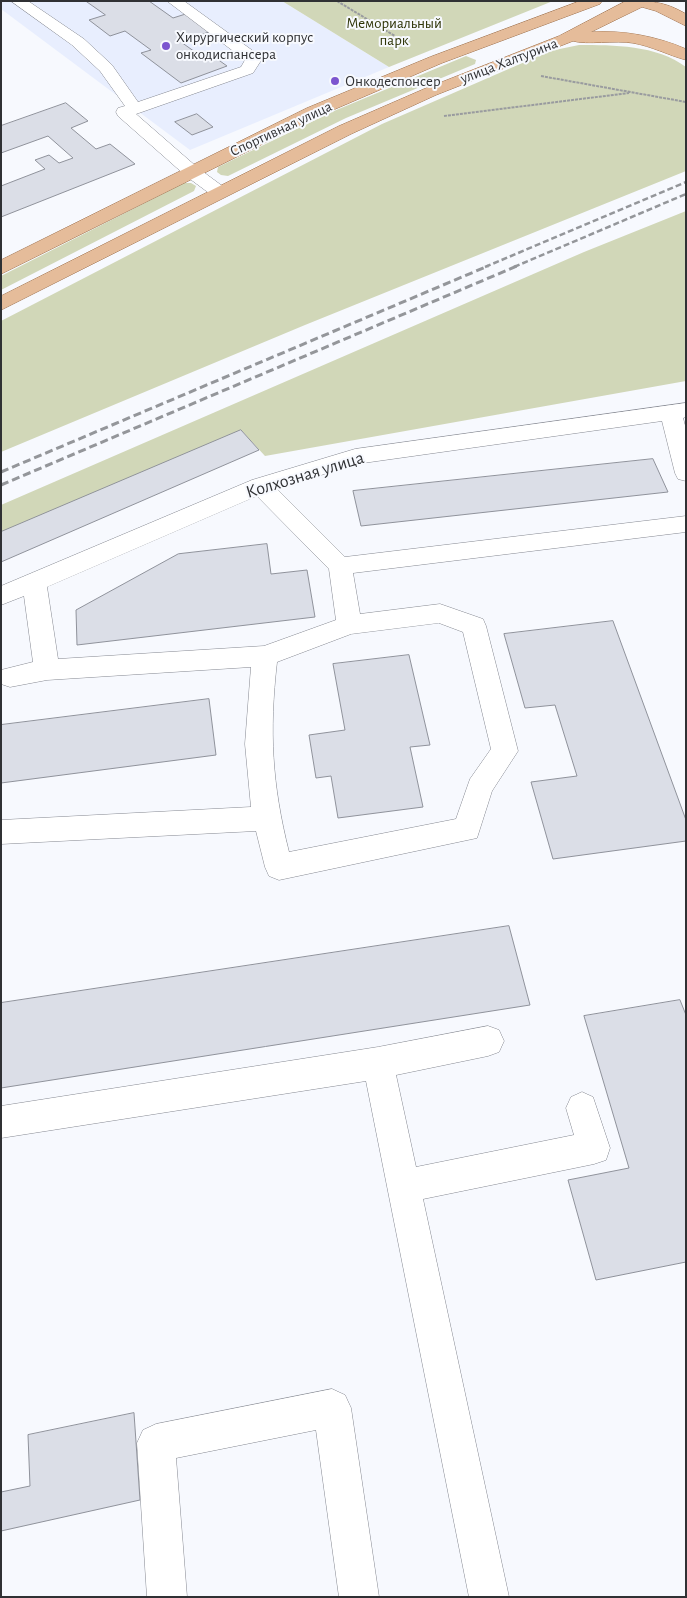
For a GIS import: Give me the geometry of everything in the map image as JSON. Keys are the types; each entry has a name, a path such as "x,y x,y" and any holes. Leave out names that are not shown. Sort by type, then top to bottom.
{"main road":[{"name":"Спортивная улица","path":"1,268 312,112 436,60 587,4 626,1"},
{"path":"633,1 666,6 686,21"},
{"path":"565,39 641,1"},
{"path":"666,6 686,39"},
{"path":"565,39 606,34 662,44 686,55"},
{"name":"улица Халтурина","path":"454,82 565,39"},
{"name":"Спортивная улица","path":"1,304 218,192 344,130 454,82"}],"street":[{"path":"18,1 78,42 106,68 135,109"},
{"path":"174,1 254,59 247,70 124,112 192,172 218,192"},
{"path":"678,412 686,473"},
{"name":"Колхозная улица","path":"1,596 260,486 355,457 678,412"},
{"path":"260,486 340,566 349,625"},
{"path":"340,566 686,524"},
{"path":"34,581 47,670"},
{"path":"10,677 47,670 265,656 349,625 440,614 474,626 506,751 480,787 467,829 279,868 266,818 259,748 259,711 265,656"},
{"path":"1,832 266,818"},
{"path":"1,1122 378,1063 488,1041"},
{"path":"378,1063 489,1597"},
{"path":"403,1186 594,1148 582,1108"},
{"path":"167,1597 156,1443 332,1408 359,1597"}],"path":[{"path":"337,1 395,36"},
{"path":"536,74 686,102"},
{"path":"439,116 632,93"}],"shaded area":[{"path":"1,1 282,1 389,67 190,150 1,9"}],"green space":[{"name":"Мемориальный парк","path":"282,1 553,1 389,67"},
{"path":"579,45 620,46 648,50 662,54 686,67 686,171 305,325 1,452 1,321 382,124 550,51"},
{"path":"466,56 476,60 475,64 346,118 228,176 217,172 218,167 334,111"},
{"path":"184,183 191,183 196,186 194,191 1,290 1,276"},
{"path":"686,211 686,381 265,456 241,430 1,532 1,505 584,252"}],"building":[{"name":"Хирургический корпус онкодиспансера","path":"86,1 149,1 173,18 195,11 220,28 181,42 205,59 213,56 227,66 181,83 141,53 151,50 125,31 110,36 89,20 105,15"},
{"path":"66,103 88,121 71,128 96,149 110,144 135,164 1,217 1,186 45,169 35,160 49,155 59,163 73,158 48,136 1,153 1,126"},
{"path":"197,114 213,127 192,135 175,122"},
{"path":"241,430 259,450 1,562 1,532"},
{"path":"653,459 668,492 361,526 353,491"},
{"path":"267,544 271,574 307,570 315,617 77,645 76,610 178,554"},
{"path":"613,621 686,820 686,841 553,859 531,782 577,776 555,705 525,708 504,634"},
{"path":"409,655 430,745 410,747 423,807 338,818 331,776 316,778 309,735 345,730 333,664"},
{"path":"209,699 216,755 1,783 1,725"},
{"path":"509,926 530,1005 1,1088 1,1003"},
{"path":"680,1000 686,1015 686,1262 596,1280 568,1180 629,1168 584,1016"},
{"path":"134,1413 140,1500 1,1531 1,1492 30,1486 28,1435"}],"railway":[{"path":"485,267 686,182"},
{"path":"514,267 686,194"},
{"path":"1,472 488,266"},
{"path":"1,485 517,266"}],"place":[{"name":"Хирургический корпус онкодиспансера","path":"166,46"},
{"name":"Онкодеспонсер","path":"335,81"}]}
